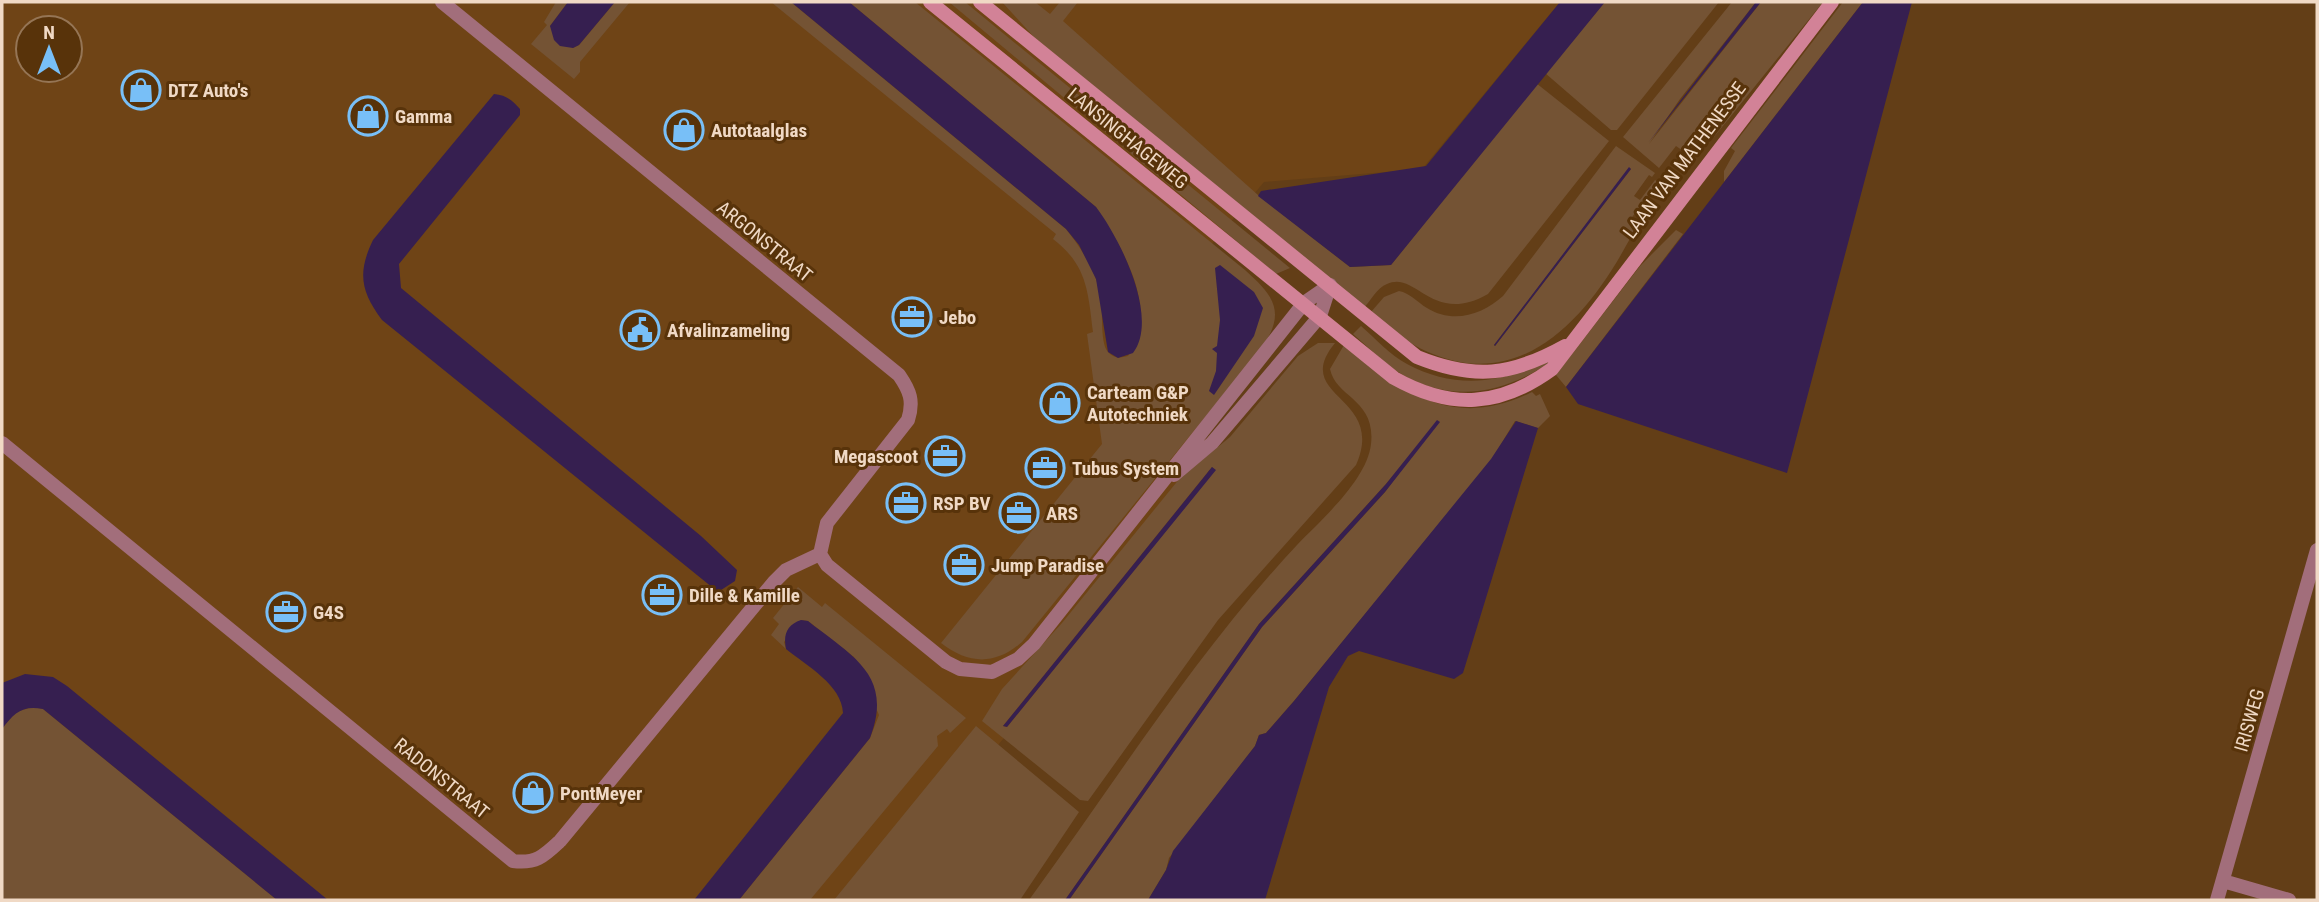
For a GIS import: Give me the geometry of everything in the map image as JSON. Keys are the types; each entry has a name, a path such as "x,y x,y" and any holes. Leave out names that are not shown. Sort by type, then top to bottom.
{"street":[{"name":"ARGONSTRAAT","path":"442,2 898,375 910,391 913,405 908,420 827,523 820,554"},
{"name":"LANSINGHAGEWEG","path":"930,2 1304,303"},
{"name":"LANSINGHAGEWEG","path":"981,2 1330,285"},
{"name":"LAAN VAN MATHENESSE","path":"1304,303 1394,378 1435,397 1478,401 1511,394 1531,384 1552,369 1569,343 1832,2"},
{"path":"820,554 827,565 946,662 972,672 992,672 1007,667 1034,643 1304,303 1330,285"},
{"path":"1162,485 1212,443 1320,316 1330,285"},
{"name":"LAAN VAN MATHENESSE","path":"1330,285 1362,315 1417,357 1444,368 1475,374 1522,366 1569,343"},
{"name":"RADONSTRAAT","path":"2,443 513,861 529,863 541,859 560,841 774,582 786,570 820,554"},
{"name":"IRISWEG","path":"2217,900 2317,550"},
{"path":"2223,881 2289,900"}],"shaded area":[{"path":"2,2 1560,2 1422,169 1264,182 1197,262 1208,489 871,900 2,900"},
{"path":"556,2 568,2 550,26 573,48 579,45 615,2 630,2 580,62 580,72 574,79 531,44 547,25 544,22"},
{"path":"568,2 615,2 579,45 573,48 560,46 554,40 550,26"},
{"path":"771,2 791,2 1066,229 1077,243 1097,283 1101,298 1105,347 1113,356 1128,356 1137,338 1141,319 1139,299 1126,260 1096,207 849,2 915,2 1245,270 1263,288 1273,305 1274,324 1262,347 1022,642 1002,655 971,658 941,643 1102,444 1087,334 1093,332 1084,280 1073,259 1053,239 1056,234"},
{"path":"791,2 849,2 1096,207 1125,257 1139,299 1142,319 1140,338 1133,353 1118,358 1108,352 1096,279 1079,245 1066,229"},
{"path":"949,2 965,2 1290,268 1276,274"},
{"path":"1002,2 1035,2 1050,14 1060,2 1078,2 1063,21 1258,195 1350,267 1391,265 1536,83 1609,141 1488,294 1469,302 1453,304 1439,301 1407,284 1397,282 1380,288 1364,308 1034,37"},
{"path":"1560,2 1605,2 1391,265 1350,267 1258,196 1261,191 1426,166"},
{"path":"1605,2 1719,2 1617,130 1611,130 1545,73"},
{"path":"1732,2 1756,2 1680,99 1649,144 1761,2 1823,2 1714,137 1710,134 1689,155 1676,146 1659,168 1623,137"},
{"path":"1756,2 1761,2 1648,143"},
{"path":"1843,2 1863,2 1724,182 1724,171 1735,151 1731,148"},
{"path":"1863,2 1912,2 1787,473 1578,404 1566,387"},
{"path":"494,94 511,101 520,109 520,115 399,264 401,288 701,536 737,570 735,581 718,592 382,320 369,300 363,272 373,240"},
{"path":"1616,146 1655,173 1652,177 1649,175 1634,196 1640,200 1655,180 1658,182 1630,220 1637,225 1602,285 1580,312 1555,335 1528,353 1498,362 1464,363 1412,344 1371,312 1384,297 1399,291 1427,308 1447,316 1477,312 1503,296","holes":["1629,168 1631,169 1495,346"]},
{"path":"1629,167 1631,169 1495,346 1494,345"},
{"path":"1676,230 1683,234 1566,387 1556,375 1640,266"},
{"path":"1220,265 1254,292 1263,308 1254,336 1214,395 1209,391 1216,371 1217,353 1212,349 1217,346 1220,320 1215,268"},
{"path":"1361,326 1407,364 1443,378 1497,378 1515,374 1550,358 1553,360 1534,372 1495,388 1455,391 1435,388 1415,381 1384,361 1353,334"},
{"path":"1318,343 1335,343 1324,361 1324,375 1359,424 1362,442 1356,465 1218,620 1088,801 1080,800 982,721 1002,689 1062,623 1180,478 1230,437 1298,356","holes":["1212,467 1215,470 1007,727 1003,726"]},
{"path":"1344,345 1387,378 1431,401 1454,407 1478,408 1504,403 1532,392 1536,396 1540,394 1550,416 1538,428 1515,421 1492,459 1294,701 1266,733 1259,735 1255,746 1169,858 1166,870 1148,900 1069,900 1262,627 1385,492 1438,421 1386,484 1259,624 1065,900 1029,900 1158,718 1225,629 1260,586 1342,499 1361,471 1371,444 1368,417 1340,387 1330,369"},
{"path":"1437,420 1440,422 1385,492 1262,627 1069,900 1065,900 1259,624 1386,484"},
{"path":"1516,421 1538,428 1463,673 1454,679 1359,651 1348,656 1329,687 1265,900 1148,900 1166,870 1173,851 1255,746 1259,735 1266,733 1294,701 1491,459"},
{"path":"1212,467 1216,470 1007,727 1003,726"},
{"path":"798,587 822,607 825,603 966,718 950,733 947,729 937,736 938,746 810,900 739,900 870,738 879,715 854,657 808,621 801,620 784,642 786,649 771,635 779,624 773,618"},
{"path":"801,620 808,621 840,645 864,669 873,683 877,698 876,716 870,738 739,900 694,900 843,713 837,694 830,685 786,649 787,631"},
{"path":"25,674 53,677 67,686 328,900 277,900 43,709 24,709 2,729 2,683"},
{"path":"33,707 43,709 277,900 2,900 2,729 15,712"},
{"path":"976,726 1079,812 1020,900 834,900"}],"place":[{"name":"DTZ Auto's","path":"141,90"},
{"name":"Gamma","path":"368,116"},
{"name":"Autotaalglas","path":"684,130"},
{"name":"Jebo","path":"912,317"},
{"name":"Afvalinzameling","path":"640,330"},
{"name":"Carteam G&P Autotechniek","path":"1060,403"},
{"name":"Megascoot","path":"945,456"},
{"name":"Tubus System","path":"1045,468"},
{"name":"RSP BV","path":"906,503"},
{"name":"ARS","path":"1019,513"},
{"name":"Jump Paradise","path":"964,565"},
{"name":"Dille & Kamille","path":"662,595"},
{"name":"G4S","path":"286,612"},
{"name":"PontMeyer","path":"533,793"}]}
